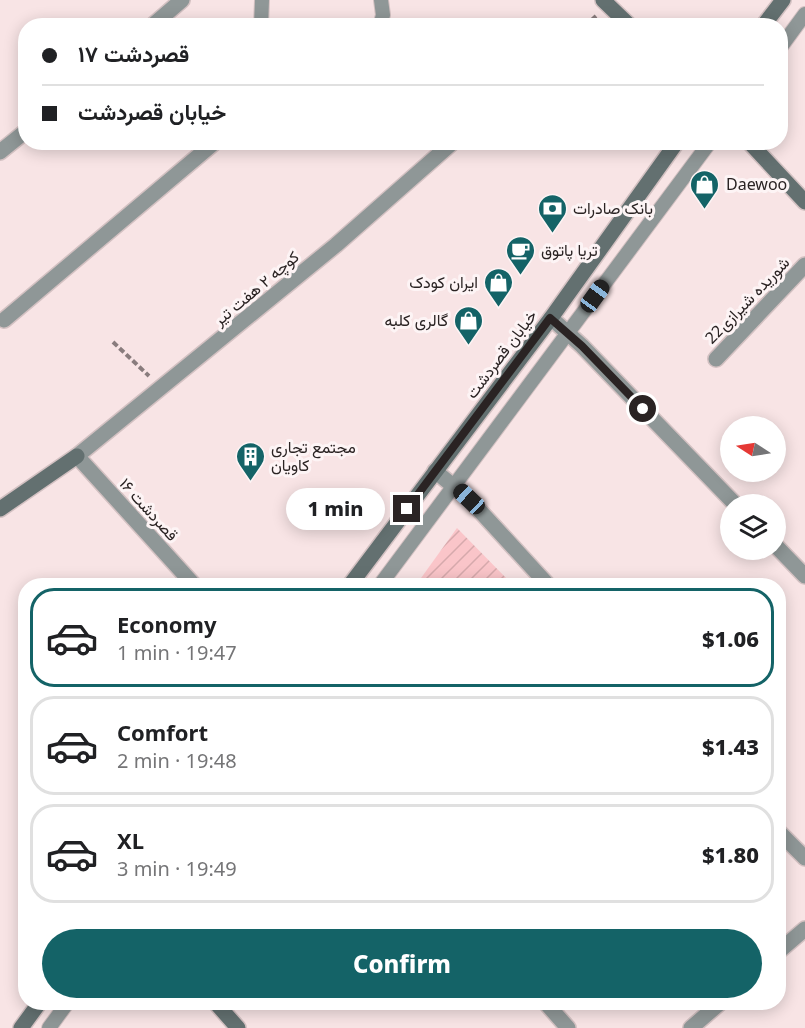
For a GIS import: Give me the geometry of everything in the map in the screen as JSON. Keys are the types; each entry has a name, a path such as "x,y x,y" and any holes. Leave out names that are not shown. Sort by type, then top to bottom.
{"main road":[{"path":"603,0 622,18"},
{"path":"769,18 783,0"},
{"name":"خیابان قصردشت","path":"355,578 550,318 671,150"},
{"path":"756,150 805,202"},
{"path":"0,509 77,456"},
{"path":"21,1028 34,1010"},
{"path":"222,1010 238,1028"}],"street":[{"path":"161,18 182,0"},
{"path":"0,152 18,137"},
{"path":"4,320 206,150"},
{"name":"کوچه ۲ هفت تیر","path":"77,456 336,246 444,150"},
{"name":"22شوریده شیرازی","path":"716,359 805,265"},
{"path":"550,318 568,333 725,494"},
{"name":"قصردشت ۱۶","path":"77,456 188,578"},
{"path":"435,471 454,485 541,578"},
{"path":"786,556 805,576"},
{"path":"786,839 805,858"},
{"path":"786,945 805,929"},
{"path":"552,1010 568,1028"},
{"path":"691,1028 712,1010"}],"lane":[{"path":"261,18 262,0"},
{"path":"381,0 382,18"},
{"path":"788,37 805,14"},
{"path":"385,578 704,150"},
{"path":"49,1028 62,1010"}],"path":[{"path":"113,342 162,389"}],"shaded area":[{"path":"457,528 506,578 421,578"}],"place":[{"name":"Daewoo","path":"705,210"},
{"name":"بانک صادرات","path":"552,234"},
{"name":"تریا پاتوق","path":"520,276"},
{"name":"ایران کودک","path":"499,308"},
{"name":"گالری کلبه","path":"469,346"},
{"name":"مجتمع تجاری کاویان","path":"250,482"}],"route":[{"path":"407,509 550,318 582,346 643,409"}]}
